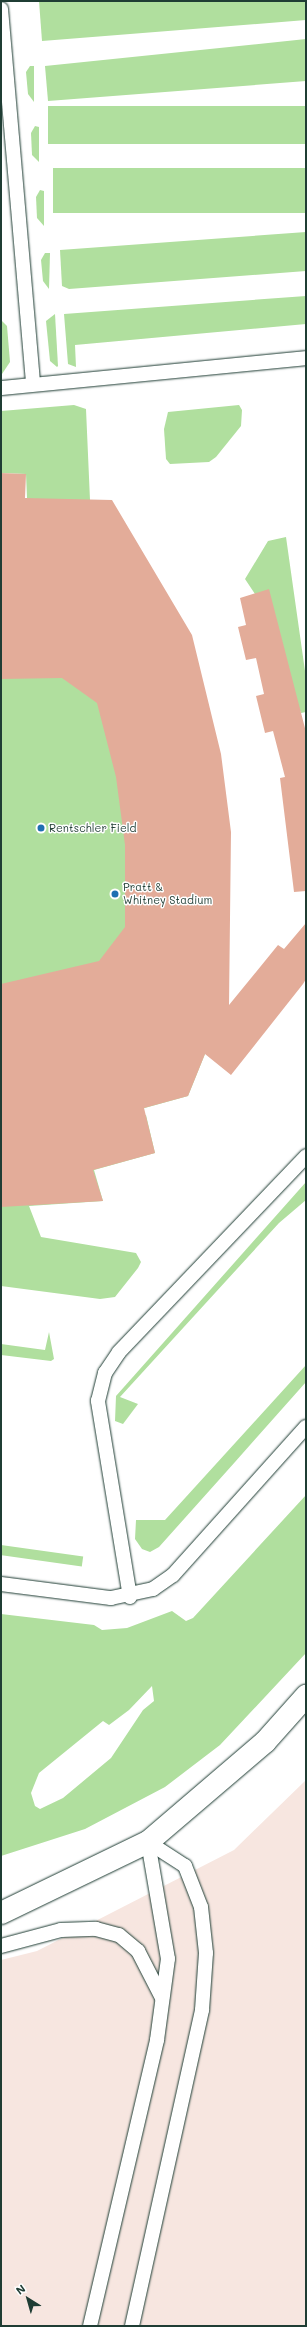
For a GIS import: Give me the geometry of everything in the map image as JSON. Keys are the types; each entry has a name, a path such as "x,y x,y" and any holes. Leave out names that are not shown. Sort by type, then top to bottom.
{"street":[{"path":"1,1913 148,1842 265,1742 306,1696"}],"lane":[{"path":"1,9 33,384"},
{"path":"1,388 306,358"},
{"path":"130,1596 98,1401 105,1373 119,1352 306,1156"},
{"path":"1,1584 111,1598 130,1596 153,1589 173,1574 306,1427"},
{"path":"90,2326 157,2040 168,1959 148,1842"},
{"path":"132,2326 202,2010 206,1953 201,1907 185,1866 148,1842"},
{"path":"1,1946 61,1930 96,1929 119,1935 138,1951 162,1999"}],"shaded area":[{"path":"306,1780 306,2326 1,2326 1,1960 37,1951 234,1850"}],"green space":[{"path":"39,1 306,1 306,20 42,41"},
{"path":"306,39 306,81 48,101 45,66"},
{"path":"30,66 34,66 34,102 28,94 26,72"},
{"path":"48,106 306,106 306,144 48,144"},
{"path":"35,126 39,127 39,162 32,155 31,133"},
{"path":"53,168 306,168 306,213 53,213"},
{"path":"40,190 44,191 44,226 37,218 36,197"},
{"path":"306,232 306,271 69,289 62,286 60,250"},
{"path":"45,253 50,253 49,289 43,281 41,260"},
{"path":"306,296 306,324 75,345 76,367 68,364 64,314"},
{"path":"55,314 57,367 50,361 46,321"},
{"path":"1,320 7,326 10,362 2,374"},
{"name":"Pratt & Whitney Stadium","path":"74,405 86,409 90,500 205,1054 188,1096 134,1111 135,1117 146,1115 155,1153 94,1170 103,1201 29,1206 41,1237 136,1253 141,1262 138,1268 115,1297 100,1299 1,1286 1,499 27,498 26,474 1,473 1,411"},
{"path":"239,405 242,410 241,426 216,457 209,462 170,464 166,459 164,429 168,412"},
{"path":"286,537 306,678 306,712 301,713 255,594 245,579 268,541"},
{"path":"306,1182 306,1200 279,1223 120,1397 138,1404 123,1424 115,1421 116,1396"},
{"path":"49,1332 54,1359 51,1361 1,1355 1,1344 45,1350"},
{"path":"306,1365 306,1382 235,1462 159,1547 150,1552 142,1549 135,1539 136,1520 165,1520"},
{"path":"306,1495 306,1653 220,1745 165,1787 85,1829 1,1856 1,1614 94,1625 102,1630 127,1628 172,1611 186,1621 193,1618","holes":["152,1686 154,1701 143,1710 111,1758 63,1798 40,1809 35,1806 31,1793 39,1773 103,1721 109,1725 129,1710"]},
{"path":"1,1545 83,1557 82,1566 1,1555"}],"building":[{"name":"Pratt & Whitney Stadium","path":"1,473 26,474 25,498 112,500 192,635 221,754 231,832 229,1005 278,945 284,949 306,923 306,979 303,984 231,1075 205,1054 188,1096 144,1108 155,1153 93,1170 103,1201 1,1207 1,984 99,961 125,927 125,845 116,777 97,703 62,678 1,679"},
{"path":"269,589 306,732 306,891 294,892 280,778 285,777 273,731 265,733 256,696 264,694 256,658 246,660 238,627 246,625 240,598"}],"place":[{"name":"Rentschler Field","path":"41,828"},
{"name":"Pratt & Whitney Stadium","path":"115,894"}]}
